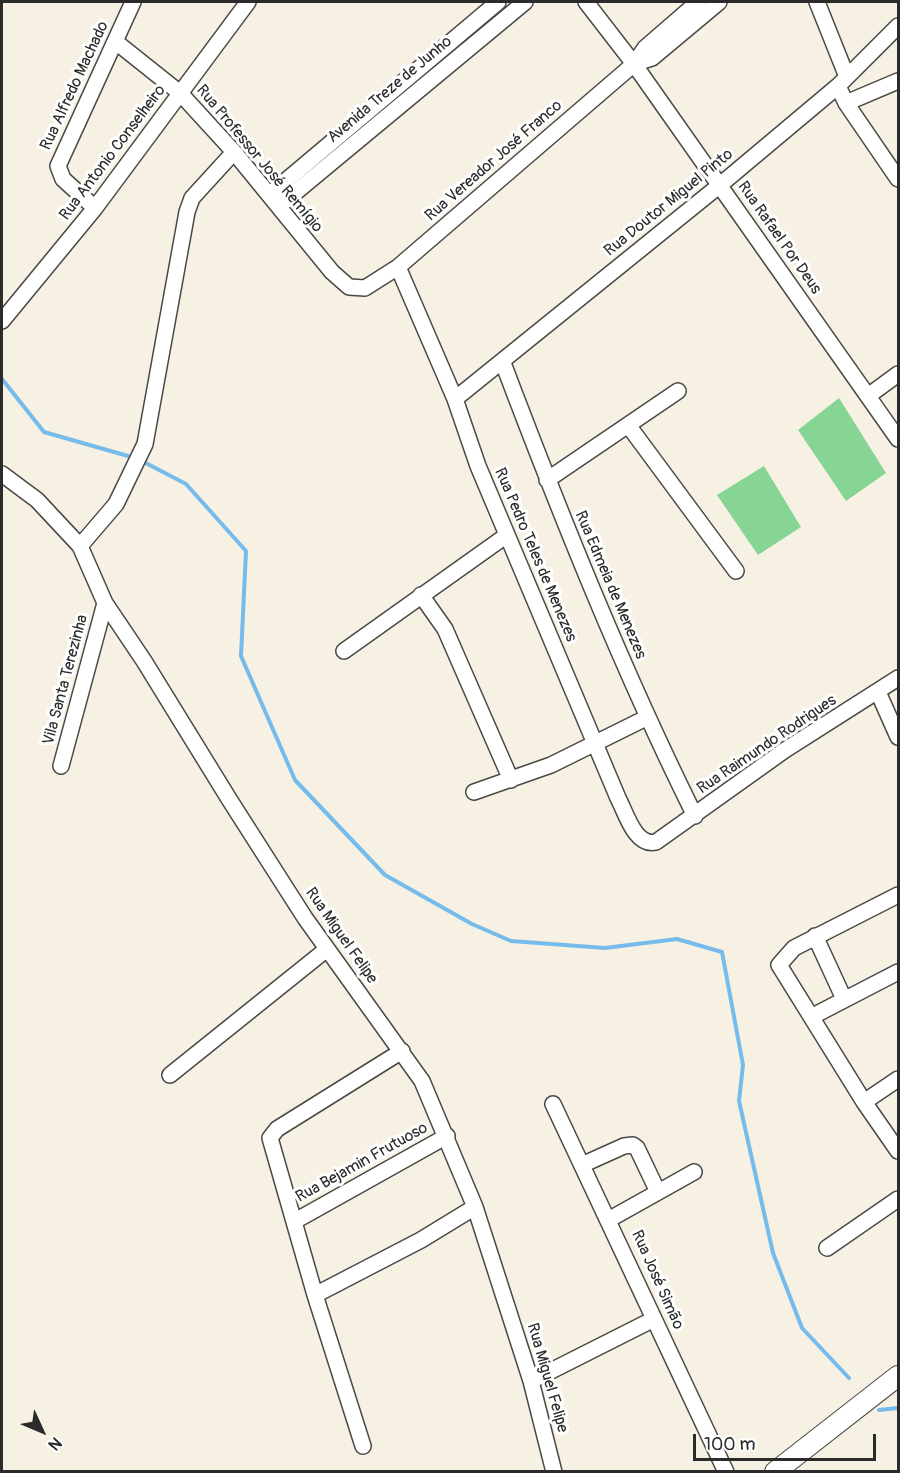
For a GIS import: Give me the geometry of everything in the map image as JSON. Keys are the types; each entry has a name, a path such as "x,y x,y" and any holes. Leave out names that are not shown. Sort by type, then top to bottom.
{"main road":[{"path":"775,1472 898,1376"}],"street":[{"name":"Rua Alfredo Machado","path":"95,208 63,179 58,166 134,2"},
{"name":"Rua Antonio Conselheiro","path":"2,321 95,208 248,2"},
{"path":"274,201 498,2"},
{"name":"Avenida Treze de Junho","path":"274,201 525,2"},
{"name":"Rua Rafael Por Deus","path":"586,2 634,64 898,438"},
{"name":"Rua Vereador José Franco","path":"375,282 398,267 634,64 645,48 698,2"},
{"name":"Rua Vereador José Franco","path":"634,64 652,58 719,2"},
{"path":"817,2 842,81 846,103 898,179"},
{"name":"Rua Doutor Miguel Pinto","path":"454,399 503,363 720,185 842,81 898,26"},
{"name":"Rua Professor José Remígio","path":"116,42 180,93 234,152 312,250 349,287 365,288 375,282"},
{"path":"846,103 898,81"},
{"path":"80,546 116,504 145,444 187,212 192,198 234,152"},
{"name":"Rua Pedro Teles de Menezes","path":"398,267 454,399 478,466 597,743 618,798 636,834 645,841 656,842"},
{"name":"Rua Edmeia de Menezes","path":"503,363 548,480 646,718 695,816"},
{"path":"868,396 898,374"},
{"path":"548,480 678,391"},
{"path":"628,425 736,571"},
{"name":"Rua Miguel Felipe","path":"2,474 37,500 80,546 105,603 327,949 422,1082 447,1136 474,1208 531,1381 554,1472"},
{"path":"344,651 507,535"},
{"path":"421,595 445,629 511,780"},
{"name":"Vila Santa Terezinha","path":"61,766 105,603"},
{"name":"Rua Raimundo Rodrigues","path":"656,842 785,750 898,678"},
{"path":"878,692 898,737"},
{"path":"474,792 511,780 597,743 646,718"},
{"path":"898,895 815,936 785,956 779,964 782,973 813,1016 864,1102 898,1151"},
{"path":"815,936 844,999"},
{"path":"170,1075 327,949"},
{"path":"813,1016 898,972"},
{"path":"363,1446 270,1142 272,1134 402,1051"},
{"path":"864,1102 898,1079"},
{"name":"Rua José Simão","path":"553,1104 610,1219 726,1472"},
{"name":"Rua Bejamin Frutuoso","path":"295,1221 447,1136"},
{"path":"584,1164 624,1146 633,1145 638,1148 657,1190"},
{"path":"610,1219 657,1190 694,1172"},
{"path":"827,1248 898,1199"},
{"path":"315,1295 422,1240 474,1208"},
{"path":"531,1381 654,1319"}],"green space":[{"path":"839,398 886,473 846,501 798,430"},
{"path":"764,466 801,527 758,555 717,495"}],"waterway":[{"path":"2,379 44,432 135,458"},
{"path":"142,461 186,484 246,551 241,656 295,780 385,875 472,924 511,941 605,948 677,939 722,952 743,1065 739,1101 773,1253 802,1328 849,1378"},
{"path":"879,1410 898,1408"}]}
